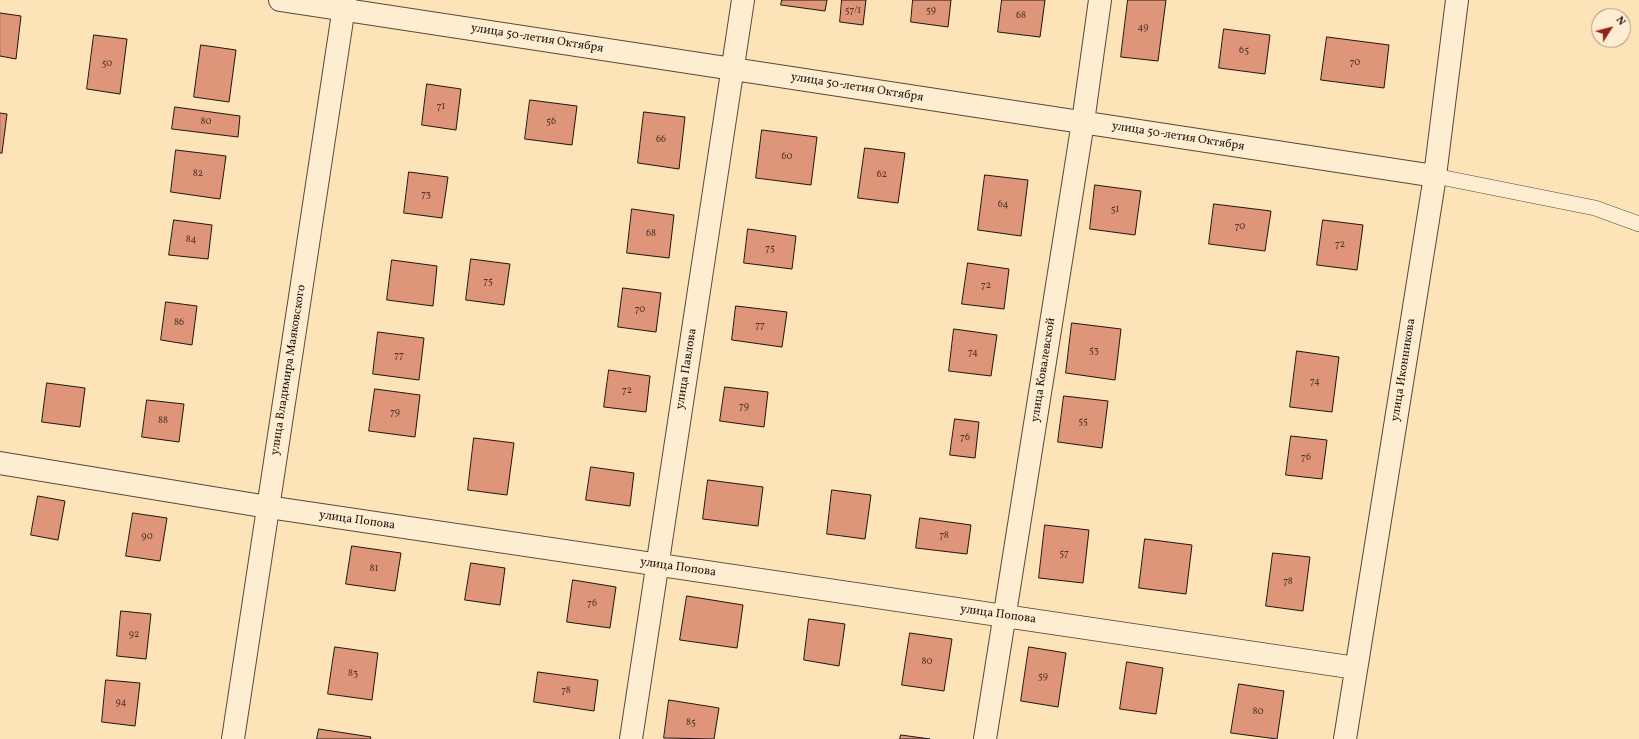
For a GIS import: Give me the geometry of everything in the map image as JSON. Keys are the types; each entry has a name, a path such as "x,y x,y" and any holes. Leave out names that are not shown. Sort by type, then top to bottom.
{"street":[{"name":"улица 50-летия Октября","path":"280,0 345,5 732,69 1435,176"},
{"name":"улица Павлова","path":"631,739 743,0"},
{"name":"улица Ковалевской","path":"985,739 1083,122 1100,0"},
{"name":"улица Иконникова","path":"1345,739 1435,176 1457,0"},
{"name":"улица Владимира Маяковского","path":"233,739 345,5"},
{"name":"улица Попова","path":"0,463 268,507 1356,668"}],"lane":[{"path":"1435,176 1595,208 1639,224"}],"building":[{"path":"782,0 827,0 825,11 781,5"},
{"path":"842,0 866,0 863,25 840,22"},
{"path":"913,0 951,0 948,27 911,22"},
{"path":"1002,0 1045,0 1040,37 998,32"},
{"path":"1128,0 1166,0 1158,61 1121,57"},
{"path":"0,13 21,16 16,59 0,56"},
{"path":"1224,29 1270,35 1265,74 1219,68"},
{"path":"94,35 127,39 120,94 87,89"},
{"path":"1327,37 1389,45 1384,88 1321,80"},
{"path":"201,45 236,50 229,102 194,97"},
{"path":"427,84 461,89 456,130 422,125"},
{"path":"530,100 577,106 572,145 525,139"},
{"path":"175,107 240,116 238,137 172,129"},
{"path":"644,112 685,117 679,169 638,163"},
{"path":"0,113 7,114 2,153 0,153"},
{"path":"762,130 817,137 811,185 756,178"},
{"path":"865,148 905,153 898,203 858,198"},
{"path":"176,150 226,156 220,199 171,192"},
{"path":"409,172 448,177 442,218 404,213"},
{"path":"985,175 1028,180 1021,236 978,230"},
{"path":"1095,185 1141,191 1135,235 1090,229"},
{"path":"1214,204 1271,211 1265,251 1209,244"},
{"path":"632,209 674,215 669,258 627,253"},
{"path":"174,220 212,225 208,259 169,255"},
{"path":"1323,220 1363,225 1357,270 1317,265"},
{"path":"748,229 796,236 792,269 744,263"},
{"path":"471,259 510,264 504,305 466,300"},
{"path":"392,260 437,266 433,306 387,300"},
{"path":"968,263 1009,269 1004,309 962,304"},
{"path":"623,288 661,293 656,332 618,327"},
{"path":"166,302 197,306 192,345 161,340"},
{"path":"736,306 787,312 782,347 732,340"},
{"path":"1072,323 1121,329 1115,380 1066,373"},
{"path":"954,329 997,335 991,376 949,371"},
{"path":"378,332 424,338 419,380 373,374"},
{"path":"1297,351 1339,357 1332,412 1290,407"},
{"path":"609,370 650,376 646,412 604,407"},
{"path":"47,383 85,388 80,427 42,422"},
{"path":"725,387 768,392 764,427 720,421"},
{"path":"375,389 420,395 415,437 369,431"},
{"path":"1064,396 1108,401 1102,448 1058,442"},
{"path":"147,400 184,404 179,442 142,437"},
{"path":"955,419 979,422 975,458 950,455"},
{"path":"1291,436 1327,440 1322,479 1286,475"},
{"path":"474,438 514,443 507,495 468,490"},
{"path":"591,467 634,473 630,506 586,500"},
{"path":"708,480 763,487 758,526 703,519"},
{"path":"832,490 871,495 865,539 827,534"},
{"path":"38,496 65,501 58,540 31,535"},
{"path":"133,513 167,518 160,561 126,556"},
{"path":"920,518 971,525 967,554 916,548"},
{"path":"1045,525 1089,530 1083,583 1039,578"},
{"path":"1145,539 1192,545 1186,594 1139,588"},
{"path":"352,546 401,553 395,591 346,584"},
{"path":"1273,553 1310,557 1303,611 1266,606"},
{"path":"471,563 505,568 500,605 465,600"},
{"path":"573,580 616,587 610,628 567,622"},
{"path":"687,596 743,605 737,648 680,640"},
{"path":"121,611 151,614 146,659 117,656"},
{"path":"809,619 845,624 839,666 804,660"},
{"path":"910,633 952,639 944,691 902,685"},
{"path":"335,647 378,653 372,700 328,694"},
{"path":"1029,647 1066,653 1058,707 1021,701"},
{"path":"1127,662 1163,668 1156,714 1120,709"},
{"path":"538,672 598,680 594,711 534,702"},
{"path":"106,680 140,683 135,726 102,722"},
{"path":"1239,684 1284,691 1277,739 1231,733"},
{"path":"669,700 719,708 714,739 664,738"},
{"path":"319,729 371,737 370,739 317,739"},
{"path":"901,735 930,739 900,739"}]}
